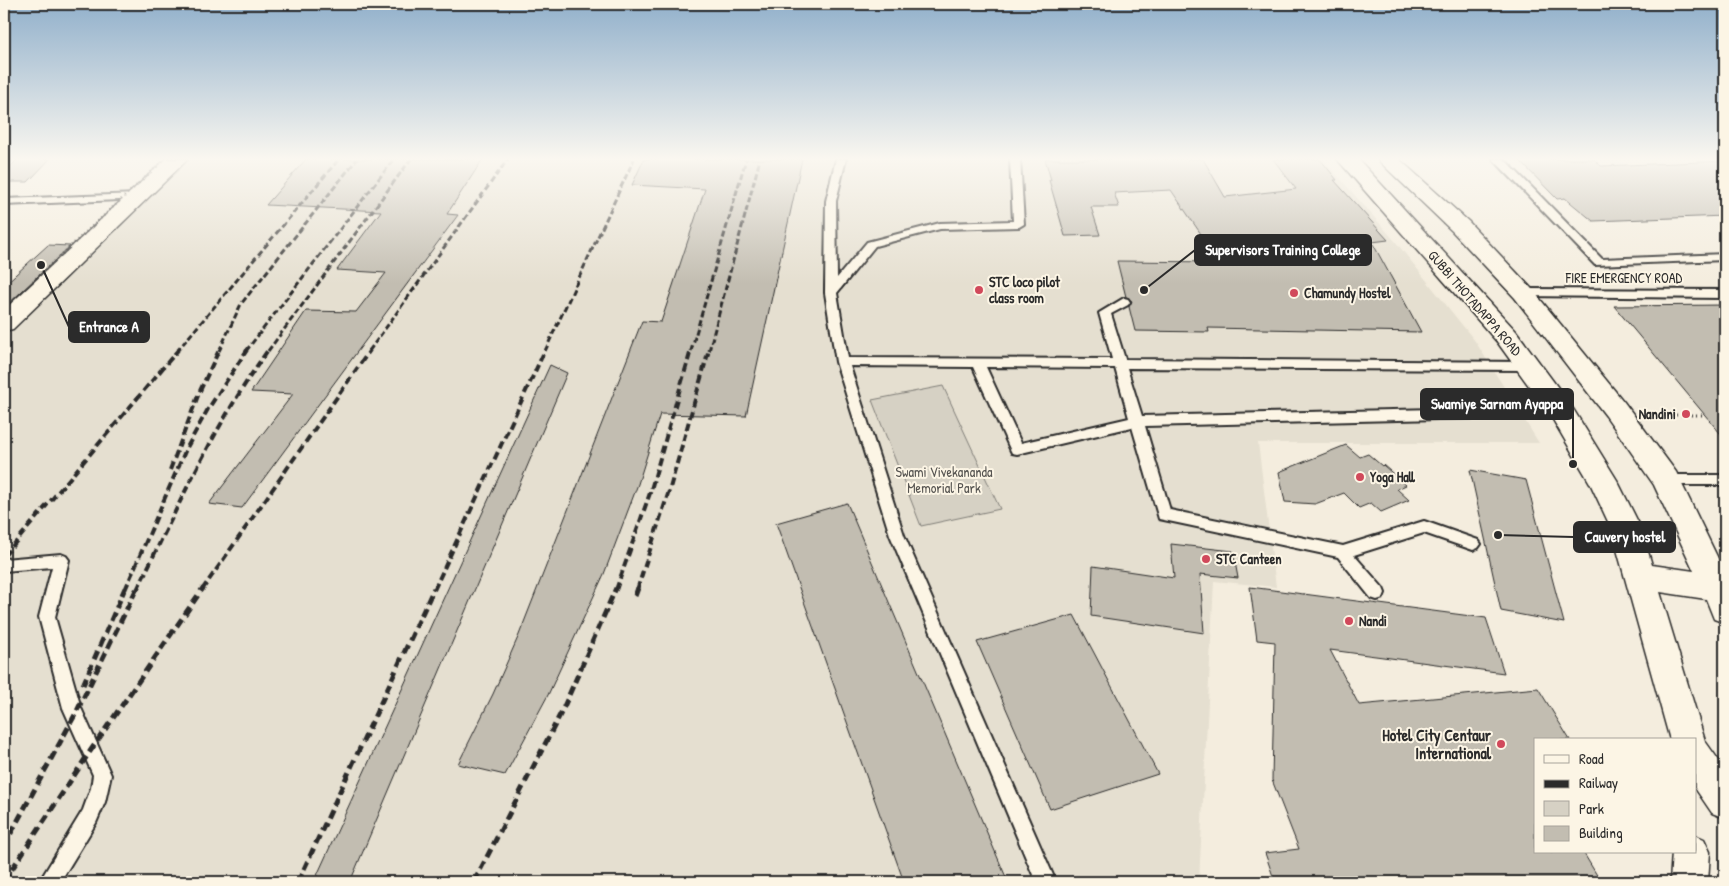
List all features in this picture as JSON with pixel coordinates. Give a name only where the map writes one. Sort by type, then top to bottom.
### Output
[{"type":"main road","points":[[4,322],[134,200]]},
{"type":"main road","name":"GUBBI THOTADAPPA ROAD","points":[[1383,200],[1507,337],[1561,411],[1603,480],[1626,528],[1687,738]]},
{"type":"main road","points":[[1432,200],[1460,226],[1523,293],[1580,363],[1666,480],[1723,597]]},
{"type":"main road","points":[[1640,576],[1723,597]]},
{"type":"main road","name":"GUBBI THOTADAPPA ROAD","points":[[1696,756],[1725,800]]},
{"type":"main road","points":[[1689,882],[1691,854]]},
{"type":"lane","points":[[4,202],[48,200]]},
{"type":"lane","points":[[831,200],[831,293],[842,362],[897,535],[1046,882]]},
{"type":"lane","points":[[831,293],[871,244],[940,226],[1019,224],[1018,200]]},
{"type":"lane","points":[[1538,200],[1599,263],[1725,257]]},
{"type":"lane","name":"FIRE EMERGENCY ROAD","points":[[1523,293],[1725,294]]},
{"type":"lane","points":[[1124,302],[1104,313],[1164,515],[1343,552],[1424,527],[1473,544]]},
{"type":"lane","points":[[842,362],[1528,366]]},
{"type":"lane","points":[[978,363],[1016,449],[1136,421],[1561,411]]},
{"type":"lane","points":[[1666,480],[1725,480]]},
{"type":"lane","points":[[1343,552],[1377,593]]},
{"type":"lane","points":[[4,565],[61,560],[47,617],[72,708],[102,775],[102,785],[90,816],[48,882]]},
{"type":"path","points":[[34,281],[121,200]]},
{"type":"path","points":[[1661,415],[1705,415]]},
{"type":"shaded area","points":[[144,200],[1359,200],[1395,241],[1475,341],[1539,443],[1258,443],[1276,587],[1214,581],[1199,882],[4,882],[4,335]]},
{"type":"green space","name":"Swami Vivekananda Memorial Park","points":[[943,386],[1000,509],[921,526],[872,400]]},
{"type":"building","points":[[270,200],[456,200],[447,214],[458,215],[242,508],[209,504],[293,394],[251,392],[306,311],[356,312],[386,273],[337,270],[381,211],[266,205]]},
{"type":"building","points":[[701,200],[793,200],[746,416],[660,414],[638,484],[604,574],[548,695],[505,775],[458,764],[493,694],[519,635],[642,321],[661,322]]},
{"type":"building","points":[[1055,200],[1117,200],[1119,207],[1091,207],[1100,235],[1065,236]]},
{"type":"building","points":[[1178,200],[1352,200],[1388,240],[1372,242],[1421,332],[1208,328],[1209,332],[1135,331],[1129,307],[1132,301],[1126,297],[1117,261],[1220,262]]},
{"type":"building","points":[[1568,200],[1725,200],[1725,216],[1593,221]]},
{"type":"building","points":[[48,245],[70,246],[4,308],[4,285]]},
{"type":"building","points":[[1725,305],[1725,439],[1614,306]]},
{"type":"building","points":[[550,365],[567,373],[350,882],[314,882]]},
{"type":"building","points":[[1346,445],[1360,457],[1368,454],[1406,485],[1397,489],[1409,500],[1381,512],[1371,503],[1359,508],[1344,493],[1315,504],[1285,502],[1279,472]]},
{"type":"building","points":[[1470,470],[1526,480],[1564,623],[1501,611]]},
{"type":"building","points":[[847,503],[1008,882],[904,882],[776,523]]},
{"type":"building","points":[[1171,544],[1233,551],[1238,578],[1200,574],[1204,633],[1091,616],[1093,566],[1174,578]]},
{"type":"building","points":[[1250,587],[1486,618],[1504,673],[1330,650],[1359,705],[1538,688],[1569,738],[1534,738],[1534,854],[1584,854],[1601,882],[1275,882],[1265,853],[1299,849],[1272,780],[1275,642],[1257,640]]},
{"type":"building","points":[[1074,615],[1158,774],[1050,809],[977,642]]},
{"type":"railway","points":[[177,351],[304,200]]},
{"type":"railway","points":[[219,351],[241,304],[324,200]]},
{"type":"railway","points":[[246,351],[362,200]]},
{"type":"railway","points":[[268,351],[380,200]]},
{"type":"railway","points":[[369,351],[478,200]]},
{"type":"railway","points":[[545,351],[615,200]]},
{"type":"railway","points":[[691,351],[734,200]]},
{"type":"railway","points":[[709,351],[749,200]]},
{"type":"railway","points":[[4,556],[178,350]]},
{"type":"railway","points":[[170,470],[199,393],[219,350]]},
{"type":"railway","points":[[125,590],[186,449],[208,409],[247,350]]},
{"type":"railway","points":[[137,590],[182,497],[214,437],[268,350]]},
{"type":"railway","points":[[202,590],[370,350]]},
{"type":"railway","points":[[434,590],[545,350]]},
{"type":"railway","points":[[616,590],[650,493],[691,350]]},
{"type":"railway","points":[[637,590],[670,488],[709,350]]},
{"type":"railway","points":[[83,685],[125,588]]},
{"type":"railway","points":[[4,846],[76,713],[137,588]]},
{"type":"railway","points":[[4,881],[91,750],[203,588]]},
{"type":"railway","points":[[298,882],[434,588]]},
{"type":"railway","points":[[474,882],[562,711],[616,588]]},
{"type":"railway","points":[[635,596],[638,588]]},
{"type":"place","name":"Entrance A","points":[[41,265]]},
{"type":"place","name":"STC loco pilot class room","points":[[979,290]]},
{"type":"place","name":"Supervisors Training College","points":[[1144,290]]},
{"type":"place","name":"Chamundy Hostel","points":[[1294,293]]},
{"type":"place","name":"Nandini","points":[[1686,414]]},
{"type":"place","name":"Swamiye Sarnam Ayappa","points":[[1573,464]]},
{"type":"place","name":"Yoga Hall","points":[[1360,477]]},
{"type":"place","name":"Cauvery hostel","points":[[1498,535]]},
{"type":"place","name":"STC Canteen","points":[[1206,559]]},
{"type":"place","name":"Nandi","points":[[1349,621]]},
{"type":"place","name":"Hotel City Centaur International","points":[[1501,744]]}]
